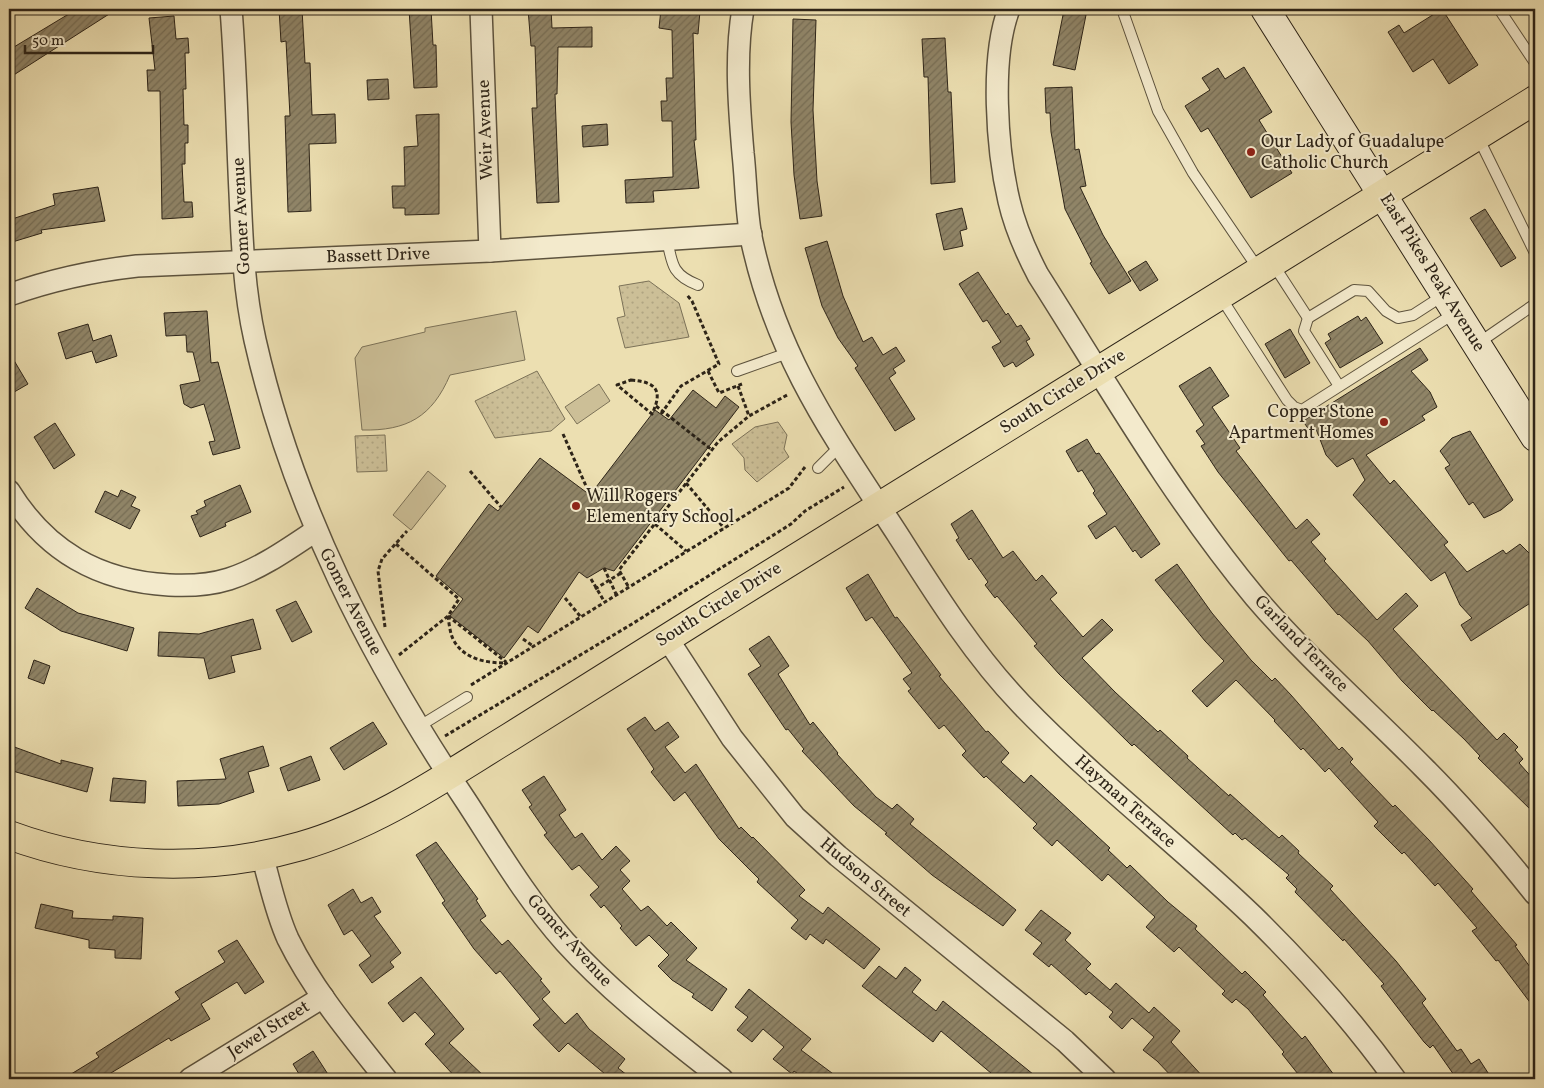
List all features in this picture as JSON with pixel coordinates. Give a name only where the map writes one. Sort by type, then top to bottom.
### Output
[{"type":"main road","name":"East Pikes Peak Avenue","points":[[1264,9],[1535,437]]},
{"type":"main road","name":"South Circle Drive","points":[[9,835],[68,853],[143,863],[221,861],[262,855],[339,833],[400,804],[1535,100]]},
{"type":"street","name":"Gomer Avenue","points":[[231,9],[242,260],[254,339],[284,448],[316,531],[353,613],[418,727],[522,889],[565,942],[614,992],[722,1079]]},
{"type":"street","name":"Weir Avenue","points":[[481,9],[490,251]]},
{"type":"street","name":"Hayman Terrace","points":[[743,9],[739,107],[751,234],[772,315],[788,353],[816,408],[878,506],[955,621],[994,674],[1019,702],[1091,773],[1251,914],[1327,994],[1395,1079]]},
{"type":"street","name":"Garland Terrace","points":[[1009,9],[1000,45],[998,74],[1000,145],[1009,201],[1025,250],[1038,275],[1196,522],[1256,598],[1459,804],[1535,894]]},
{"type":"street","name":"Bassett Drive","points":[[9,295],[67,277],[100,270],[242,260],[490,251],[751,234]]},
{"type":"street","points":[[9,491],[30,521],[52,543],[78,561],[126,580],[188,585],[228,579],[269,561],[316,531]]},
{"type":"street","name":"Hudson Street","points":[[668,638],[732,738],[795,816],[838,856],[1065,1042],[1105,1079]]},
{"type":"street","points":[[262,855],[288,938],[323,997],[386,1079]]},
{"type":"street","name":"Jewel Street","points":[[190,1079],[323,997]]},
{"type":"lane","points":[[1122,9],[1158,111],[1193,173],[1308,318]]},
{"type":"lane","points":[[1498,9],[1535,63]]},
{"type":"lane","points":[[1477,136],[1535,253]]},
{"type":"lane","points":[[667,239],[675,270],[683,279],[698,284]]},
{"type":"lane","points":[[1339,386],[1304,331],[1308,318],[1354,290],[1368,291],[1386,311],[1398,318],[1451,303]]},
{"type":"lane","points":[[1220,295],[1287,400],[1294,407],[1302,410],[1339,386],[1451,303]]},
{"type":"lane","points":[[1477,344],[1534,307]]},
{"type":"lane","points":[[737,370],[788,353]]},
{"type":"lane","points":[[818,468],[840,446]]},
{"type":"lane","points":[[418,727],[467,692]]},
{"type":"path","points":[[662,413],[681,386],[719,364],[692,301],[682,292]]},
{"type":"path","points":[[708,371],[719,393],[747,381]]},
{"type":"path","points":[[631,380],[646,381],[654,387],[658,394],[656,406],[652,414],[617,385],[631,380]]},
{"type":"path","points":[[738,386],[749,416]]},
{"type":"path","points":[[628,586],[619,570],[712,450],[749,416],[789,394]]},
{"type":"path","points":[[656,406],[662,413],[712,450]]},
{"type":"path","points":[[562,434],[590,495]]},
{"type":"path","points":[[467,692],[507,662],[789,488],[807,464]]},
{"type":"path","points":[[470,471],[501,507]]},
{"type":"path","points":[[686,483],[724,528]]},
{"type":"path","points":[[445,736],[632,624],[791,524],[805,511],[844,487]]},
{"type":"path","points":[[655,524],[686,550]]},
{"type":"path","points":[[386,637],[378,571],[382,559],[407,531]]},
{"type":"path","points":[[396,544],[459,599],[448,616],[398,656]]},
{"type":"path","points":[[604,568],[608,581],[616,594]]},
{"type":"path","points":[[595,589],[621,573]]},
{"type":"path","points":[[591,579],[595,589],[604,601]]},
{"type":"path","points":[[565,598],[580,616]]},
{"type":"path","points":[[448,616],[507,662]]},
{"type":"path","points":[[448,616],[453,639],[463,652],[489,663],[507,662]]},
{"type":"path","points":[[523,639],[533,646]]},
{"type":"shaded area","points":[[649,281],[679,303],[689,337],[625,348],[617,318],[625,316],[619,286]]},
{"type":"shaded area","points":[[516,311],[525,360],[450,375],[435,401],[416,419],[392,428],[362,430],[355,358],[362,347],[425,332],[425,328]]},
{"type":"shaded area","points":[[537,371],[565,419],[551,431],[495,438],[475,401]]},
{"type":"shaded area","points":[[599,384],[610,401],[577,424],[565,407]]},
{"type":"shaded area","points":[[778,422],[787,435],[784,449],[789,457],[757,482],[745,470],[744,458],[732,444],[755,427]]},
{"type":"shaded area","points":[[385,435],[387,471],[357,472],[355,436]]},
{"type":"shaded area","points":[[428,471],[446,486],[411,530],[393,515]]},
{"type":"building","points":[[77,9],[117,9],[9,78],[9,50]]},
{"type":"building","points":[[279,9],[302,9],[305,63],[310,63],[312,115],[335,114],[336,143],[309,144],[311,211],[288,212],[285,116],[290,116],[286,41],[281,42]]},
{"type":"building","points":[[409,9],[431,9],[433,45],[436,45],[437,87],[414,88]]},
{"type":"building","points":[[528,9],[551,9],[552,28],[592,27],[592,47],[558,47],[557,94],[555,94],[559,202],[537,203],[532,108],[537,108],[535,46],[531,46]]},
{"type":"building","points":[[661,9],[700,11],[698,34],[693,33],[696,140],[694,140],[699,188],[653,191],[654,202],[626,203],[625,180],[673,177],[672,121],[662,121],[661,101],[667,101],[666,78],[673,78],[672,30],[659,28]]},
{"type":"building","points":[[1442,9],[1478,65],[1449,84],[1433,59],[1413,72],[1388,32],[1399,25],[1404,33]]},
{"type":"building","points":[[1064,10],[1086,15],[1075,70],[1053,65]]},
{"type":"building","points":[[174,16],[176,39],[188,38],[189,53],[185,53],[186,89],[183,89],[184,125],[188,125],[188,143],[185,143],[185,164],[182,164],[184,202],[192,202],[193,217],[162,219],[160,91],[148,91],[147,70],[155,70],[149,18]]},
{"type":"building","points":[[793,19],[816,20],[813,110],[817,181],[822,216],[800,219],[794,175],[791,122]]},
{"type":"building","points":[[945,38],[948,92],[951,92],[955,182],[931,184],[928,77],[924,77],[922,39]]},
{"type":"building","name":"Our Lady of Guadalupe Catholic Church","points":[[1244,67],[1272,112],[1259,120],[1292,173],[1251,198],[1208,128],[1201,132],[1185,106],[1210,90],[1202,78],[1218,68],[1225,79]]},
{"type":"building","points":[[388,79],[389,99],[368,100],[367,80]]},
{"type":"building","points":[[1072,87],[1075,150],[1079,149],[1086,186],[1080,187],[1103,235],[1131,281],[1109,294],[1090,263],[1092,262],[1065,209],[1051,132],[1050,113],[1046,113],[1045,88]]},
{"type":"building","points":[[439,114],[439,214],[405,215],[405,208],[393,208],[392,186],[405,186],[404,147],[418,146],[416,115]]},
{"type":"building","points":[[607,124],[608,145],[583,147],[582,126]]},
{"type":"building","points":[[98,187],[105,221],[41,230],[42,233],[9,243],[9,220],[55,205],[53,194]]},
{"type":"building","points":[[962,208],[967,229],[960,231],[963,246],[944,250],[936,214]]},
{"type":"building","points":[[1485,209],[1516,258],[1501,267],[1470,218]]},
{"type":"building","points":[[827,241],[843,296],[863,342],[872,337],[883,355],[896,347],[905,361],[893,369],[896,373],[889,378],[915,419],[895,431],[855,368],[858,366],[838,338],[822,306],[805,248]]},
{"type":"building","points":[[1146,261],[1158,280],[1140,291],[1128,272]]},
{"type":"building","points":[[978,272],[1006,315],[1008,313],[1017,327],[1021,325],[1030,339],[1026,341],[1034,355],[1016,367],[1013,362],[1004,367],[992,347],[1001,342],[987,320],[983,322],[959,284]]},
{"type":"building","points":[[207,311],[211,363],[218,362],[240,448],[213,455],[209,442],[215,441],[204,404],[191,408],[184,404],[180,385],[200,381],[193,352],[187,352],[186,335],[166,336],[164,313]]},
{"type":"building","points":[[1358,316],[1361,321],[1366,317],[1383,343],[1340,368],[1325,343],[1331,339],[1328,334]]},
{"type":"building","points":[[88,324],[93,341],[111,335],[117,356],[96,363],[92,351],[66,359],[58,333]]},
{"type":"building","points":[[1290,329],[1310,363],[1285,378],[1265,344]]},
{"type":"building","points":[[1420,348],[1428,360],[1411,371],[1430,392],[1437,407],[1422,416],[1425,420],[1366,455],[1390,484],[1394,480],[1448,542],[1444,545],[1467,572],[1503,550],[1506,554],[1520,544],[1532,556],[1535,564],[1535,600],[1471,641],[1461,625],[1472,618],[1460,605],[1445,572],[1431,581],[1353,495],[1365,480],[1353,458],[1337,467],[1326,455],[1316,429],[1311,433],[1303,421]]},
{"type":"building","points":[[9,352],[28,384],[9,395]]},
{"type":"building","points":[[1210,367],[1229,396],[1212,407],[1240,448],[1236,451],[1296,529],[1307,519],[1320,534],[1311,542],[1326,559],[1324,561],[1377,620],[1406,593],[1418,606],[1393,629],[1497,740],[1504,733],[1518,747],[1515,750],[1523,759],[1519,763],[1535,781],[1535,814],[1478,758],[1480,756],[1464,739],[1402,681],[1368,641],[1338,615],[1291,560],[1289,561],[1218,472],[1201,446],[1205,444],[1196,431],[1204,425],[1179,386]]},
{"type":"building","points":[[693,390],[716,408],[725,396],[739,407],[614,571],[604,568],[587,578],[579,572],[538,633],[528,626],[504,658],[450,616],[463,599],[436,576],[489,504],[498,511],[540,458],[590,495],[655,410],[669,420]]},
{"type":"building","points":[[55,423],[75,455],[54,469],[34,437]]},
{"type":"building","points":[[1470,431],[1513,500],[1501,510],[1484,518],[1473,502],[1469,505],[1445,468],[1450,465],[1440,451],[1452,438]]},
{"type":"building","points":[[1087,439],[1096,454],[1099,453],[1160,544],[1141,558],[1135,550],[1133,552],[1115,526],[1096,539],[1088,526],[1107,514],[1093,493],[1095,491],[1082,470],[1078,472],[1066,451]]},
{"type":"building","points":[[240,485],[251,512],[225,523],[226,526],[200,537],[191,516],[198,514],[196,511],[206,506],[204,501]]},
{"type":"building","points":[[121,490],[136,497],[131,506],[140,510],[130,529],[95,512],[105,491],[118,497]]},
{"type":"building","points":[[972,510],[1003,558],[1013,551],[1036,581],[1042,575],[1057,593],[1050,599],[1083,637],[1102,619],[1113,630],[1082,658],[1115,692],[1158,732],[1160,730],[1188,756],[1187,758],[1229,796],[1230,794],[1279,838],[1282,835],[1299,851],[1298,853],[1333,886],[1330,889],[1396,961],[1426,999],[1422,1003],[1457,1051],[1461,1049],[1471,1064],[1479,1059],[1492,1079],[1448,1079],[1454,1075],[1433,1045],[1430,1048],[1424,1042],[1381,986],[1384,984],[1344,939],[1343,941],[1295,892],[1297,889],[1286,878],[1289,875],[1245,838],[1242,840],[1235,833],[1233,835],[1134,744],[1132,746],[1059,674],[1034,646],[1037,644],[997,596],[995,598],[985,585],[988,582],[971,558],[969,560],[956,540],[959,538],[951,524]]},
{"type":"building","points":[[1177,564],[1212,613],[1251,660],[1272,681],[1275,678],[1339,750],[1342,747],[1353,759],[1350,762],[1393,807],[1395,805],[1429,840],[1473,889],[1471,891],[1517,945],[1515,946],[1535,974],[1535,1009],[1498,960],[1496,961],[1472,931],[1477,928],[1438,883],[1435,886],[1404,852],[1402,854],[1374,826],[1378,822],[1329,768],[1325,772],[1303,748],[1301,750],[1236,680],[1207,707],[1192,691],[1224,661],[1155,580]]},
{"type":"building","points":[[868,574],[895,618],[897,617],[908,631],[941,675],[939,676],[986,732],[988,731],[1009,753],[1001,762],[1024,783],[1031,775],[1110,848],[1108,850],[1127,868],[1130,865],[1168,902],[1197,926],[1195,929],[1242,974],[1245,971],[1266,992],[1263,995],[1302,1039],[1305,1036],[1337,1079],[1302,1079],[1282,1054],[1284,1052],[1248,1009],[1236,999],[1232,1003],[1222,994],[1225,991],[1179,947],[1174,952],[1146,927],[1155,917],[1108,874],[1102,881],[1057,840],[1052,846],[1033,828],[1037,824],[986,776],[984,778],[962,755],[966,751],[944,725],[939,729],[908,691],[911,689],[903,679],[912,673],[872,617],[866,621],[846,588]]},
{"type":"building","points":[[37,588],[78,613],[134,628],[127,651],[61,631],[25,608]]},
{"type":"building","points":[[296,601],[312,632],[292,642],[276,610]]},
{"type":"building","points":[[253,619],[261,649],[231,656],[235,672],[209,679],[204,658],[158,656],[159,632],[199,634]]},
{"type":"building","points":[[769,636],[789,666],[778,674],[810,725],[813,722],[837,754],[876,797],[892,809],[897,804],[914,819],[910,824],[1016,910],[1003,926],[932,875],[885,834],[887,833],[854,806],[802,751],[804,749],[788,729],[786,730],[748,674],[761,666],[749,649]]},
{"type":"building","points":[[34,660],[50,666],[44,684],[28,678]]},
{"type":"building","points":[[645,717],[655,731],[668,722],[679,737],[665,747],[685,773],[696,764],[739,829],[741,827],[753,837],[805,890],[799,896],[823,914],[828,907],[880,949],[864,969],[826,939],[823,944],[810,934],[806,940],[791,928],[798,920],[757,882],[759,879],[719,839],[685,792],[674,801],[651,772],[654,769],[627,729]]},
{"type":"building","points":[[373,722],[387,744],[344,770],[330,748]]},
{"type":"building","points":[[9,745],[61,764],[61,760],[93,768],[87,792],[9,770]]},
{"type":"building","points":[[263,746],[269,766],[248,772],[254,792],[219,804],[178,806],[177,781],[226,779],[220,759]]},
{"type":"building","points":[[311,756],[320,780],[288,791],[280,768]]},
{"type":"building","points":[[544,776],[566,810],[559,815],[575,838],[582,833],[602,860],[616,846],[630,861],[620,870],[630,881],[622,889],[641,911],[648,906],[667,926],[671,922],[697,948],[686,960],[727,989],[712,1011],[692,997],[694,994],[672,980],[658,966],[669,955],[649,935],[636,946],[620,928],[622,926],[604,905],[601,908],[590,895],[599,887],[579,865],[572,870],[544,835],[547,833],[529,807],[532,805],[522,790]]},
{"type":"building","points":[[113,778],[146,781],[145,803],[110,801]]},
{"type":"building","points":[[436,842],[478,899],[476,900],[486,916],[480,920],[502,945],[508,940],[542,979],[540,980],[550,992],[542,999],[565,1024],[577,1013],[589,1029],[625,1059],[618,1068],[632,1079],[611,1079],[568,1043],[559,1052],[533,1025],[540,1019],[500,971],[496,974],[474,949],[442,903],[445,901],[416,855]]},
{"type":"building","points":[[353,889],[361,903],[372,897],[381,912],[374,916],[401,953],[390,962],[394,967],[372,983],[359,965],[371,956],[352,930],[344,935],[328,905]]},
{"type":"building","points":[[41,904],[73,911],[72,918],[113,920],[113,916],[143,918],[141,959],[115,958],[115,950],[89,948],[89,940],[35,928]]},
{"type":"building","points":[[1041,910],[1071,933],[1065,940],[1091,964],[1086,969],[1110,990],[1116,983],[1149,1013],[1154,1007],[1180,1031],[1171,1042],[1205,1079],[1174,1079],[1157,1061],[1143,1050],[1154,1037],[1132,1018],[1122,1029],[1109,1017],[1113,1012],[1089,992],[1086,995],[1051,964],[1049,967],[1033,954],[1042,943],[1025,930]]},
{"type":"building","points":[[237,940],[264,982],[245,994],[237,982],[201,1004],[210,1019],[171,1041],[169,1038],[101,1079],[63,1079],[99,1057],[96,1053],[180,999],[175,992],[225,962],[218,951]]},
{"type":"building","points":[[879,966],[896,979],[905,967],[921,980],[912,992],[936,1011],[943,1001],[1039,1079],[998,1079],[941,1031],[933,1042],[862,986]]},
{"type":"building","points":[[421,977],[464,1029],[449,1043],[487,1079],[457,1079],[425,1044],[435,1034],[415,1012],[403,1022],[388,1003]]},
{"type":"building","points":[[749,989],[811,1039],[801,1050],[840,1079],[805,1079],[794,1071],[792,1074],[773,1059],[784,1047],[763,1029],[752,1042],[737,1030],[748,1017],[735,1007]]},
{"type":"building","points":[[313,1051],[331,1079],[302,1079],[293,1064]]},
{"type":"place","name":"Our Lady of Guadalupe Catholic Church","points":[[1251,152]]},
{"type":"place","name":"Copper Stone Apartment Homes","points":[[1384,422]]},
{"type":"place","name":"Will Rogers Elementary School","points":[[576,506]]}]
